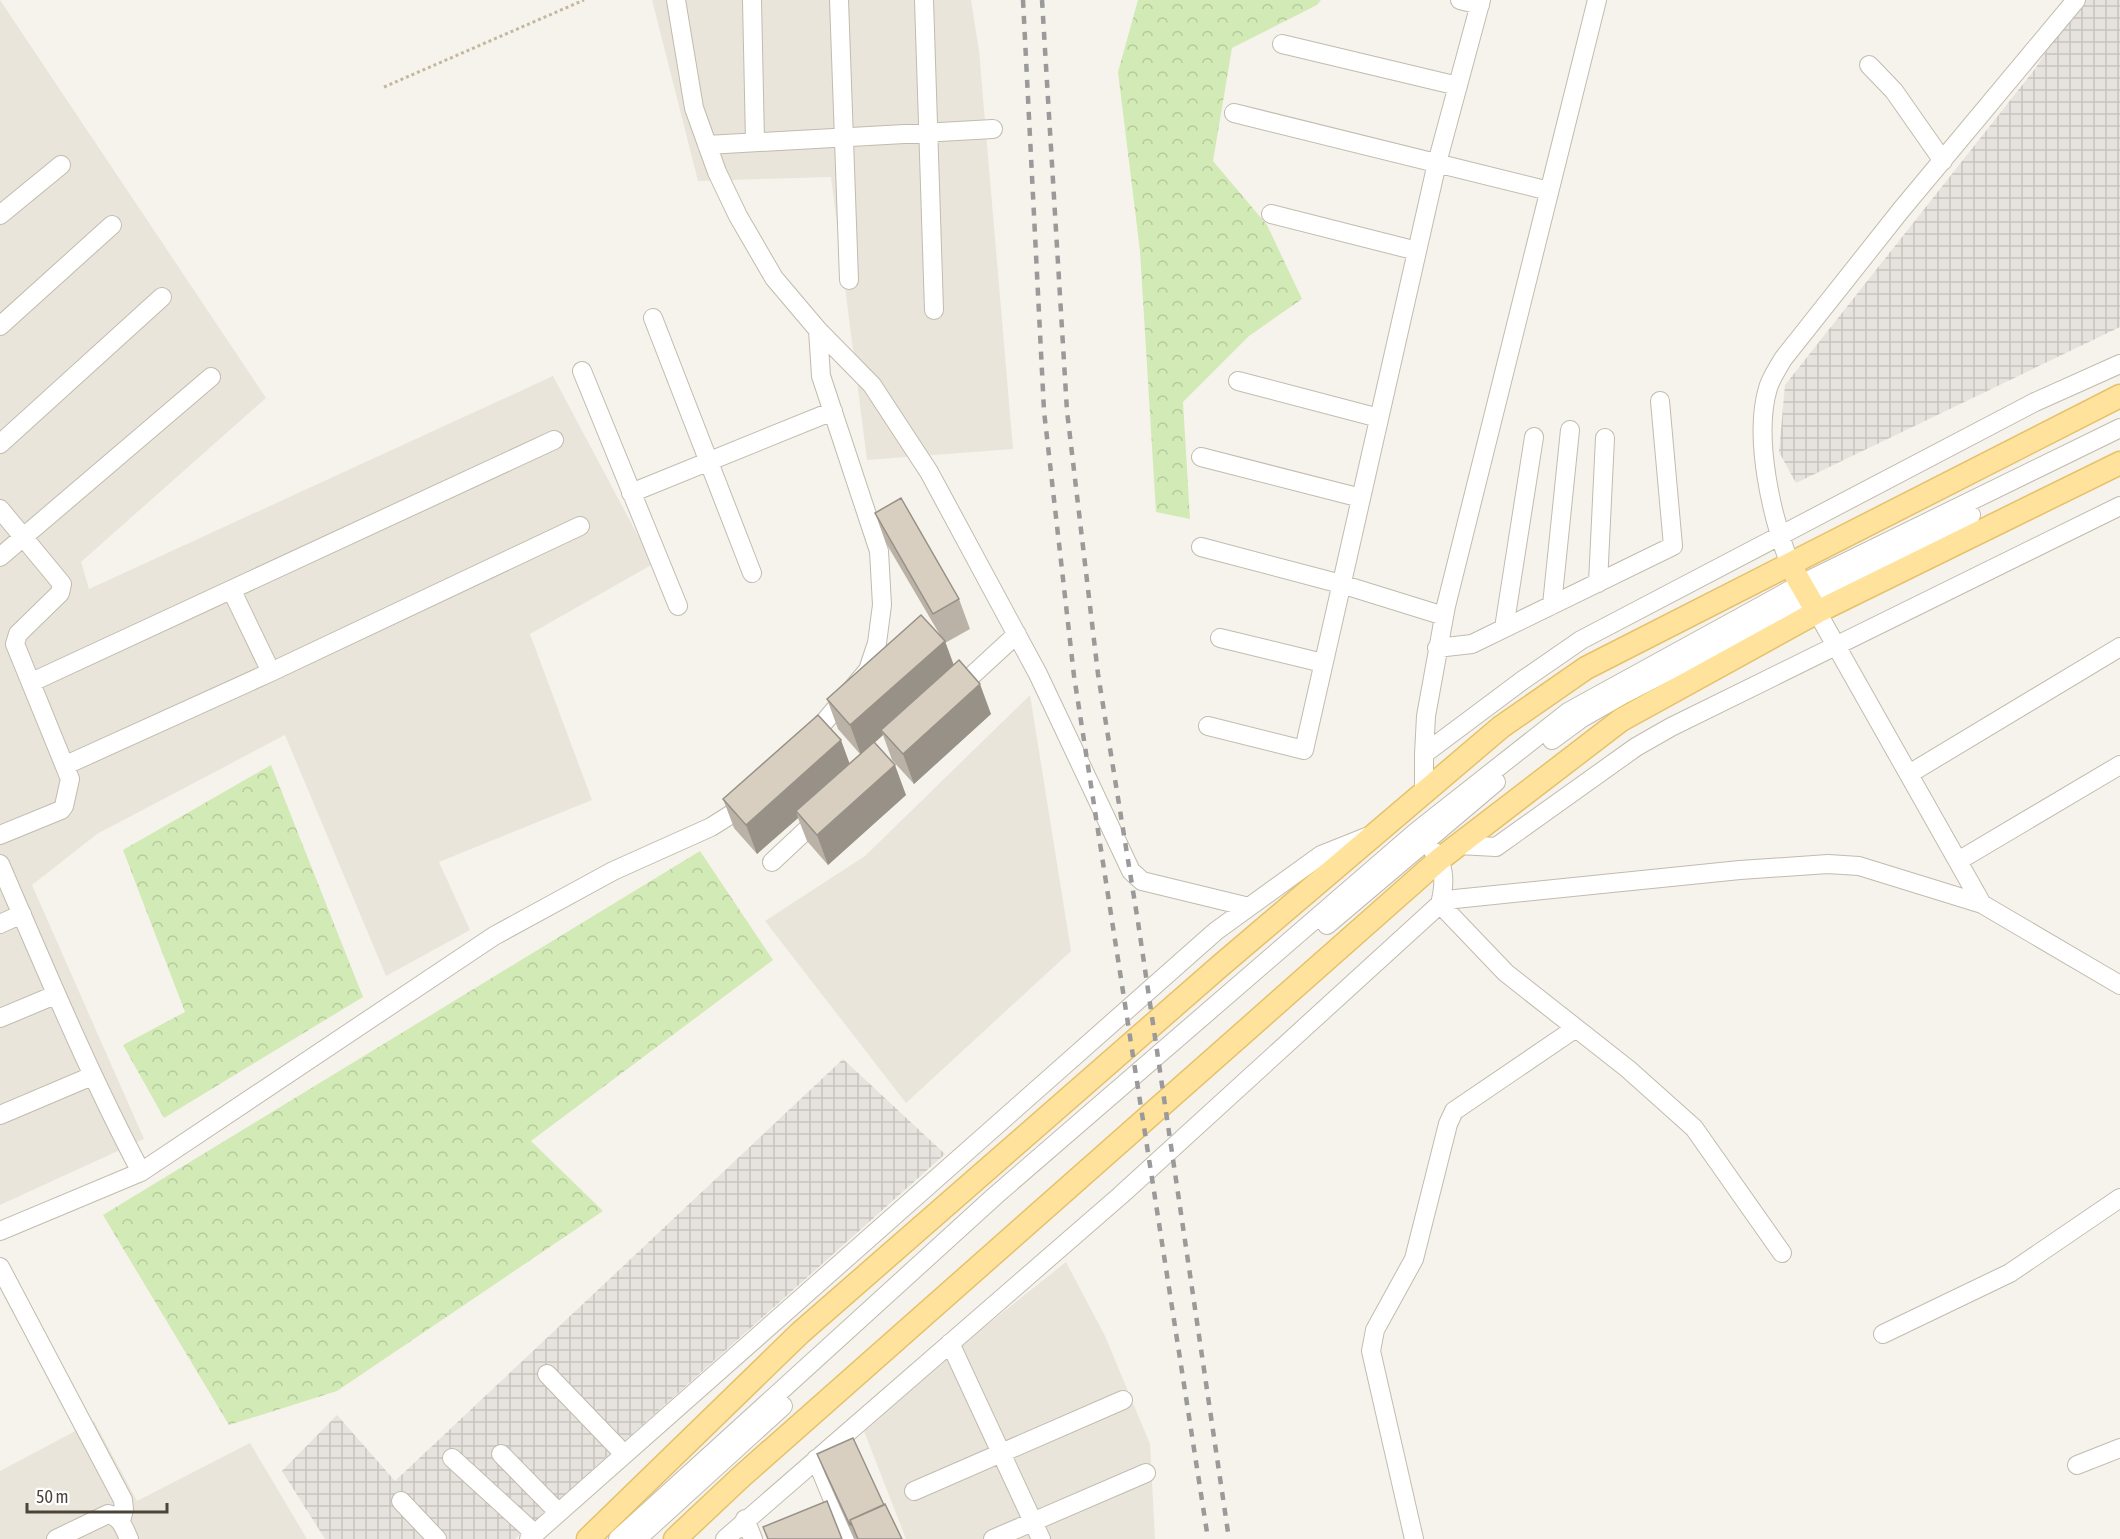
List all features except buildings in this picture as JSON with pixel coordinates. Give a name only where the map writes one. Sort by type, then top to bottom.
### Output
[{"type":"main road","points":[[675,1539],[1428,844],[1458,845],[1621,720],[1804,589],[2120,396]]},
{"type":"main road","points":[[588,1539],[800,1333],[1211,974],[1501,728],[1586,668],[1804,589],[2120,463]]},
{"type":"street","points":[[676,0],[694,108],[717,172],[774,278],[818,330],[872,385],[905,433],[945,499],[1061,721],[1131,871],[1142,881],[1250,907]]},
{"type":"street","points":[[752,0],[755,142]]},
{"type":"street","points":[[839,0],[842,137],[849,280]]},
{"type":"street","points":[[924,0],[934,309]]},
{"type":"street","points":[[1208,726],[1304,750],[1437,163],[1481,3],[1460,0]]},
{"type":"street","points":[[1424,791],[1426,716],[1437,648],[1597,0]]},
{"type":"street","points":[[1982,904],[1804,589],[1779,537],[1771,498],[1763,429],[1768,387],[1783,359],[2076,0]]},
{"type":"street","points":[[1282,44],[1458,86]]},
{"type":"street","points":[[1869,65],[1901,100],[1943,161]]},
{"type":"street","points":[[1233,113],[1549,191]]},
{"type":"street","points":[[707,145],[993,129]]},
{"type":"street","points":[[0,215],[61,165]]},
{"type":"street","points":[[1271,214],[1417,251]]},
{"type":"street","points":[[0,326],[112,225]]},
{"type":"street","points":[[0,444],[162,297]]},
{"type":"street","points":[[653,318],[753,573]]},
{"type":"street","points":[[801,749],[868,670],[880,625],[882,585],[879,551],[819,369],[818,330]]},
{"type":"street","points":[[1424,754],[1581,640],[2036,402],[2120,364]]},
{"type":"street","points":[[582,371],[678,606]]},
{"type":"street","points":[[0,557],[211,377]]},
{"type":"street","points":[[1238,381],[1379,418]]},
{"type":"street","points":[[1437,648],[1472,644],[1673,546],[1660,401]]},
{"type":"street","points":[[631,493],[833,411]]},
{"type":"street","points":[[618,1539],[996,1196],[1428,844],[1588,699],[2120,428]]},
{"type":"street","points":[[1552,604],[1570,430]]},
{"type":"street","points":[[1504,628],[1534,437]]},
{"type":"street","points":[[1598,583],[1605,438]]},
{"type":"street","points":[[1804,589],[2120,440]]},
{"type":"street","points":[[32,682],[554,441]]},
{"type":"street","points":[[1201,457],[1361,498]]},
{"type":"street","points":[[1458,845],[1496,847],[1636,747],[1836,645],[2120,506]]},
{"type":"street","points":[[0,509],[62,584],[60,593],[16,639],[70,779],[66,800],[61,810],[0,835]]},
{"type":"street","points":[[66,765],[271,672],[580,526]]},
{"type":"street","points":[[1201,547],[1341,584],[1444,616]]},
{"type":"street","points":[[232,591],[271,672]]},
{"type":"street","points":[[938,707],[1017,634]]},
{"type":"street","points":[[1220,638],[1323,663]]},
{"type":"street","points":[[1909,774],[2120,647]]},
{"type":"street","points":[[1958,861],[2120,765]]},
{"type":"street","points":[[0,1231],[141,1172],[494,936],[613,870],[711,827],[735,814],[763,791]]},
{"type":"street","points":[[772,862],[834,805]]},
{"type":"street","points":[[1402,811],[1428,844],[1444,876],[1440,904]]},
{"type":"street","points":[[452,1458],[532,1536],[1216,931],[1321,855],[1376,834]]},
{"type":"street","points":[[637,1539],[1004,1203],[1313,937],[1428,844]]},
{"type":"street","points":[[0,864],[92,1076],[141,1172]]},
{"type":"street","points":[[725,1539],[745,1519],[1121,1195],[1440,904],[1473,897],[1740,870],[1828,864],[1859,866],[1982,904],[2120,985]]},
{"type":"street","points":[[1440,904],[1506,973],[1628,1069],[1694,1128],[1782,1253]]},
{"type":"street","points":[[0,924],[22,914]]},
{"type":"street","points":[[0,1018],[55,995]]},
{"type":"street","points":[[1414,1539],[1371,1352],[1376,1330],[1414,1259],[1448,1124],[1455,1111],[1576,1028]]},
{"type":"street","points":[[0,1115],[92,1076]]},
{"type":"street","points":[[1883,1334],[2010,1273],[2120,1198]]},
{"type":"street","points":[[0,1267],[123,1500],[124,1509],[121,1521]]},
{"type":"street","points":[[950,1342],[1041,1539]]},
{"type":"street","points":[[547,1374],[624,1454]]},
{"type":"street","points":[[914,1491],[1123,1400]]},
{"type":"street","points":[[2077,1465],[2120,1448]]},
{"type":"street","points":[[501,1454],[558,1512]]},
{"type":"street","points":[[816,1459],[849,1539]]},
{"type":"street","points":[[993,1539],[1146,1473]]},
{"type":"street","points":[[401,1501],[437,1539]]},
{"type":"street","points":[[56,1539],[100,1515],[115,1515],[121,1521],[129,1539]]},
{"type":"street","points":[[745,1519],[753,1539]]},
{"type":"path","points":[[384,87],[584,0]]},
{"type":"shaded area","points":[[0,0],[266,398],[81,562],[89,589],[553,376],[653,564],[530,634],[592,800],[439,862],[470,930],[386,976],[285,735],[97,834],[32,885],[144,1139],[0,1205]]},
{"type":"shaded area","points":[[652,0],[971,0],[979,51],[1013,449],[867,460],[831,177],[698,181]]},
{"type":"shaded area","points":[[2079,0],[2120,0],[2120,327],[1796,483],[1779,452],[1785,385],[2035,69]]},
{"type":"shaded area","points":[[1030,695],[1071,951],[906,1103],[765,921],[865,856]]},
{"type":"shaded area","points":[[843,1059],[945,1154],[515,1539],[325,1539],[282,1471],[337,1415],[395,1481]]},
{"type":"shaded area","points":[[1066,1262],[1105,1336],[1150,1444],[1155,1539],[906,1539],[864,1431],[949,1355]]},
{"type":"shaded area","points":[[94,1421],[137,1501],[250,1443],[307,1539],[0,1539],[0,1471]]},
{"type":"green space","points":[[1138,0],[1321,0],[1317,5],[1232,48],[1213,161],[1267,225],[1302,299],[1249,336],[1183,402],[1190,519],[1156,512],[1140,251],[1118,72]]},
{"type":"green space","points":[[271,765],[363,997],[164,1118],[123,1045],[185,1012],[123,850]]},
{"type":"green space","points":[[700,851],[773,960],[531,1141],[603,1211],[337,1391],[229,1425],[103,1215]]},
{"type":"railway","points":[[1023,0],[1044,411],[1074,676],[1208,1539]]},
{"type":"railway","points":[[1042,0],[1067,411],[1098,674],[1138,922],[1229,1539]]}]
